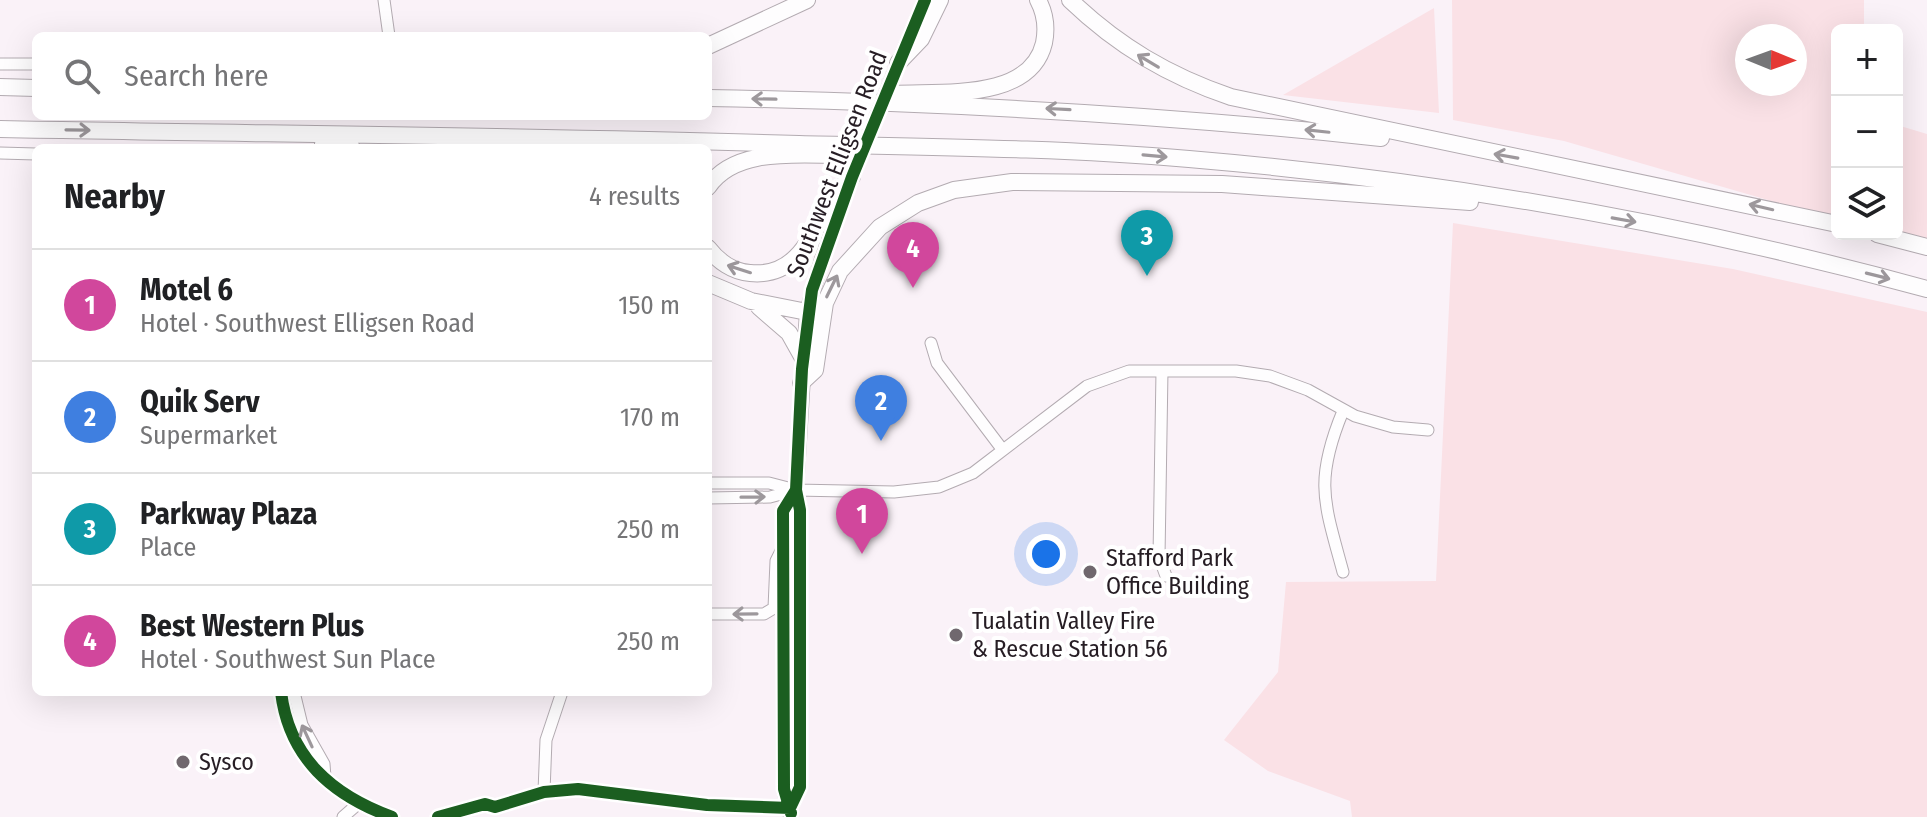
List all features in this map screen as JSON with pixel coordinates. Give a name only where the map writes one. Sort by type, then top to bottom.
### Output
[{"type":"highway","points":[[712,44],[807,0]]},
{"type":"highway","points":[[897,67],[921,39],[940,0]]},
{"type":"highway","points":[[820,100],[984,89],[1017,77],[1032,65],[1042,48],[1045,28],[1038,0]]},
{"type":"highway","points":[[1070,0],[1117,40],[1190,83],[1231,97],[1450,146],[1689,191],[1831,223]]},
{"type":"highway","points":[[0,87],[32,88]]},
{"type":"highway","points":[[712,98],[820,100],[1195,118],[1450,146]]},
{"type":"highway","points":[[0,129],[1078,151],[1282,168],[1457,190],[1716,238],[1927,289]]},
{"type":"highway","points":[[259,134],[325,144]]},
{"type":"highway","points":[[712,183],[734,164],[758,158],[965,148]]},
{"type":"highway","points":[[712,251],[738,271],[759,274],[778,269],[805,249],[831,200],[852,177]]},
{"type":"highway","points":[[801,383],[815,370],[821,318],[832,286],[863,243],[902,211],[968,186],[1063,181],[1222,184],[1547,207]]},
{"type":"highway","points":[[1900,240],[1927,247]]},
{"type":"highway","points":[[712,285],[751,301],[807,312]]},
{"type":"highway","points":[[751,301],[789,333],[803,358]]},
{"type":"main road","name":"Southwest Elligsen Road","points":[[790,813],[800,787],[800,510],[796,490],[807,312],[822,259],[852,177],[925,0]]},
{"type":"main road","name":"Southwest Elligsen Road","points":[[790,813],[784,789],[783,511],[796,490]]},
{"type":"street","points":[[384,0],[388,32]]},
{"type":"street","points":[[0,64],[32,64]]},
{"type":"street","points":[[0,153],[32,154]]},
{"type":"street","points":[[931,343],[937,363],[1002,449]]},
{"type":"street","points":[[712,483],[769,483],[796,490],[904,492],[939,487],[973,473],[1087,386],[1107,376],[1129,371],[1236,371],[1270,376],[1308,390],[1343,411],[1393,427],[1428,430]]},
{"type":"street","points":[[1162,371],[1159,557],[1166,576]]},
{"type":"street","points":[[1343,411],[1328,448],[1323,475],[1324,503],[1343,572]]},
{"type":"street","points":[[712,498],[770,497],[796,490]]},
{"type":"street","points":[[712,614],[764,614],[774,608],[776,561],[783,547]]},
{"type":"street","points":[[282,696],[296,743],[315,773],[359,803],[392,817]]},
{"type":"street","points":[[295,696],[302,725],[324,764],[325,777]]},
{"type":"street","points":[[544,792],[546,740],[561,696]]},
{"type":"street","points":[[438,817],[485,804],[492,812],[544,792],[601,790],[790,813]]},
{"type":"street","points":[[343,817],[359,803]]},
{"type":"street","points":[[355,817],[359,803]]},
{"type":"shaded area","points":[[1452,0],[1864,0],[1864,24],[1831,24],[1831,218],[1564,141],[1453,120]]},
{"type":"shaded area","points":[[1434,8],[1439,113],[1283,95]]},
{"type":"shaded area","points":[[1903,127],[1927,134],[1927,245],[1903,236]]},
{"type":"shaded area","points":[[1453,223],[1733,269],[1927,312],[1927,817],[1352,817],[1350,801],[1268,771],[1224,740],[1278,672],[1286,582],[1436,581]]},
{"type":"cycle path","points":[[790,808],[800,787],[800,510],[796,490],[802,369],[812,290],[852,177],[925,0]]},
{"type":"cycle path","points":[[791,813],[784,789],[783,511],[796,490]]},
{"type":"cycle path","points":[[282,696],[293,736],[317,771],[350,797],[392,817]]},
{"type":"cycle path","points":[[438,817],[485,804],[495,807],[544,792],[578,789],[707,805],[790,808]]},
{"type":"place","name":"Parkway Plaza","points":[[1147,276]]},
{"type":"place","name":"Best Western Plus","points":[[913,288]]},
{"type":"place","name":"Quik Serv","points":[[881,441]]},
{"type":"place","name":"Motel 6","points":[[862,554]]},
{"type":"place","name":"Stafford Park Office Building","points":[[1090,572]]},
{"type":"place","name":"Tualatin Valley Fire & Rescue Station 56","points":[[956,635]]},
{"type":"place","name":"Sysco","points":[[183,762]]}]
